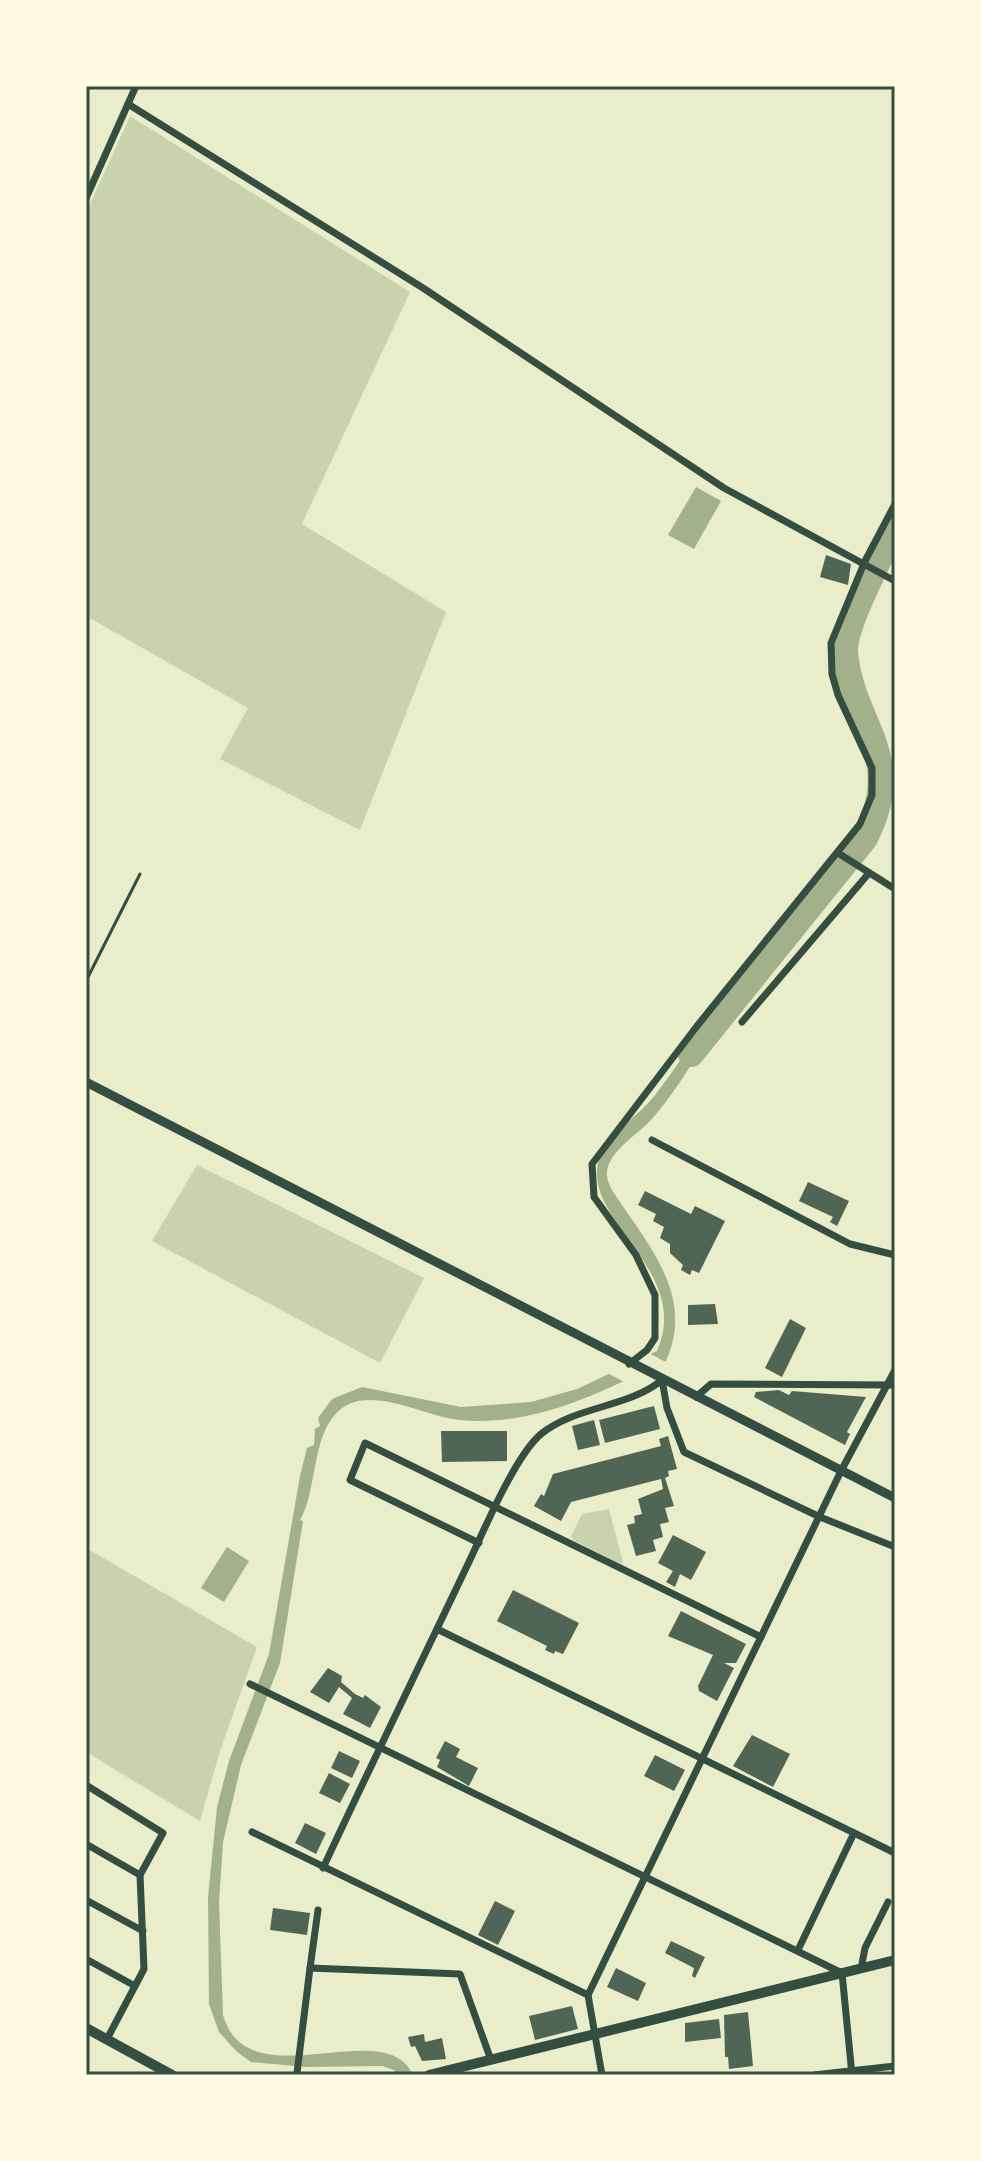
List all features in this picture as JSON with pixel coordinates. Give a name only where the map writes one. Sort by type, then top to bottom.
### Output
[{"type":"main road","points":[[430,2075],[895,1960]]},
{"type":"main road","points":[[86,2028],[172,2075]]},
{"type":"street","points":[[86,198],[136,86]]},
{"type":"street","points":[[128,104],[423,288],[724,488],[894,578]]},
{"type":"street","points":[[627,1363],[647,1350],[655,1338],[655,1295],[636,1255],[594,1197],[592,1164],[697,1026],[860,824],[872,795],[872,768],[835,684],[831,643],[865,561],[895,504]]},
{"type":"street","points":[[838,853],[895,889]]},
{"type":"street","points":[[742,1022],[868,872]]},
{"type":"street","points":[[86,1082],[627,1363],[895,1498]]},
{"type":"street","points":[[652,1140],[850,1244],[895,1255]]},
{"type":"street","points":[[602,2075],[588,1995],[841,1471],[895,1370]]},
{"type":"street","points":[[323,1868],[495,1509],[529,1449],[542,1434],[598,1408],[647,1393],[659,1379]]},
{"type":"street","points":[[659,1379],[684,1452],[820,1517],[895,1547]]},
{"type":"street","points":[[696,1397],[711,1384],[890,1384]]},
{"type":"street","points":[[479,1543],[350,1480],[365,1443],[761,1637]]},
{"type":"street","points":[[437,1629],[895,1853]]},
{"type":"street","points":[[250,1684],[842,1973],[852,2073]]},
{"type":"street","points":[[86,1785],[163,1833],[140,1875],[144,1969],[107,2039]]},
{"type":"street","points":[[252,1832],[588,1995]]},
{"type":"street","points":[[798,1950],[854,1833]]},
{"type":"street","points":[[86,1844],[140,1875]]},
{"type":"street","points":[[86,1900],[143,1931]]},
{"type":"street","points":[[861,1969],[865,1948],[888,1902]]},
{"type":"street","points":[[297,2070],[318,1910]]},
{"type":"street","points":[[86,1959],[135,1986]]},
{"type":"street","points":[[310,1968],[460,1974],[491,2060]]},
{"type":"street","points":[[814,2075],[895,2066]]},
{"type":"lane","points":[[86,981],[140,874]]},
{"type":"shaded area","points":[[130,116],[410,292],[302,524],[446,612],[360,830],[220,759],[248,708],[86,616],[86,213]]},
{"type":"shaded area","points":[[696,487],[721,501],[694,549],[668,535]]},
{"type":"shaded area","points":[[705,1023],[714,1030],[684,1077],[650,1121],[618,1150],[607,1172],[612,1189],[658,1260],[673,1298],[673,1339],[666,1361],[591,1396],[540,1413],[487,1421],[459,1420],[393,1403],[360,1401],[345,1406],[326,1428],[309,1497],[300,1520],[303,1521],[280,1663],[241,1765],[223,1842],[219,1902],[223,2015],[237,2040],[259,2052],[287,2056],[375,2051],[398,2058],[413,2075],[397,2075],[394,2070],[382,2066],[305,2067],[251,2062],[219,2032],[209,2004],[208,1897],[217,1807],[229,1761],[269,1654],[300,1476],[307,1448],[314,1445],[315,1429],[320,1426],[318,1418],[332,1399],[362,1387],[461,1407],[531,1402],[577,1389],[657,1351],[664,1322],[660,1295],[649,1271],[605,1203],[598,1182],[599,1160],[609,1142],[656,1094]]},
{"type":"shaded area","points":[[197,1165],[424,1278],[380,1363],[152,1241]]},
{"type":"shaded area","points":[[609,1509],[622,1565],[573,1540],[571,1536],[582,1514]]},
{"type":"shaded area","points":[[227,1547],[249,1561],[224,1602],[201,1588]]},
{"type":"shaded area","points":[[86,1548],[257,1647],[220,1751],[200,1821],[86,1752]]},
{"type":"pier","points":[[647,1352],[669,1364],[628,1384],[609,1374],[622,1363]]},
{"type":"building","points":[[826,555],[851,564],[848,585],[820,577]]},
{"type":"building","points":[[808,1182],[849,1201],[837,1226],[830,1222],[833,1217],[799,1201]]},
{"type":"building","points":[[645,1191],[691,1214],[695,1206],[725,1221],[699,1273],[692,1270],[690,1275],[681,1270],[683,1265],[670,1253],[670,1244],[660,1238],[664,1227],[653,1221],[656,1214],[638,1205]]},
{"type":"building","points":[[715,1304],[718,1324],[688,1325],[688,1305]]},
{"type":"building","points":[[790,1319],[806,1328],[782,1377],[765,1368]]},
{"type":"building","points":[[779,1390],[789,1395],[792,1391],[866,1397],[847,1432],[850,1434],[845,1445],[754,1397],[756,1392]]},
{"type":"building","points":[[654,1406],[660,1429],[605,1443],[599,1420]]},
{"type":"building","points":[[594,1420],[600,1445],[578,1450],[572,1426]]},
{"type":"building","points":[[441,1431],[507,1431],[507,1461],[442,1462]]},
{"type":"building","points":[[668,1436],[677,1469],[668,1471],[669,1476],[665,1478],[674,1506],[665,1508],[669,1522],[660,1524],[663,1537],[653,1540],[656,1551],[636,1556],[627,1525],[635,1523],[634,1516],[642,1514],[638,1499],[663,1489],[661,1479],[571,1502],[561,1521],[534,1506],[541,1494],[544,1496],[553,1474],[661,1446],[659,1439]]},
{"type":"building","points":[[673,1535],[706,1552],[691,1580],[680,1574],[675,1587],[666,1582],[673,1571],[658,1563]]},
{"type":"building","points":[[513,1590],[579,1623],[563,1654],[545,1650],[547,1646],[497,1621]]},
{"type":"building","points":[[681,1611],[746,1644],[736,1663],[724,1663],[734,1668],[717,1701],[699,1691],[698,1686],[713,1655],[668,1636]]},
{"type":"building","points":[[328,1668],[342,1676],[341,1682],[355,1694],[363,1698],[365,1695],[381,1707],[370,1728],[343,1714],[352,1698],[339,1687],[329,1703],[310,1692]]},
{"type":"building","points":[[752,1735],[790,1754],[773,1787],[733,1766]]},
{"type":"building","points":[[445,1741],[460,1749],[456,1757],[478,1768],[469,1786],[437,1767],[440,1760],[436,1758]]},
{"type":"building","points":[[339,1751],[360,1761],[352,1778],[331,1768]]},
{"type":"building","points":[[655,1755],[685,1770],[674,1791],[644,1776]]},
{"type":"building","points":[[329,1773],[350,1784],[340,1803],[319,1793]]},
{"type":"building","points":[[305,1823],[326,1833],[316,1854],[295,1843]]},
{"type":"building","points":[[495,1901],[515,1911],[498,1945],[478,1935]]},
{"type":"building","points":[[273,1908],[310,1913],[307,1935],[270,1930]]},
{"type":"building","points":[[671,1941],[705,1957],[695,1978],[692,1976],[694,1968],[665,1953]]},
{"type":"building","points":[[616,1968],[646,1983],[638,2001],[607,1987]]},
{"type":"building","points":[[572,2006],[578,2029],[535,2040],[529,2016]]},
{"type":"building","points":[[748,2012],[753,2066],[729,2069],[728,2057],[725,2057],[724,2015]]},
{"type":"building","points":[[719,2019],[721,2038],[685,2042],[685,2023]]},
{"type":"building","points":[[424,2034],[425,2042],[442,2038],[446,2059],[422,2061],[415,2046],[411,2047],[408,2037]]},
{"type":"waterway","points":[[691,1054],[865,838],[877,809],[881,784],[879,762],[849,677],[845,651],[857,607],[895,526]]}]
